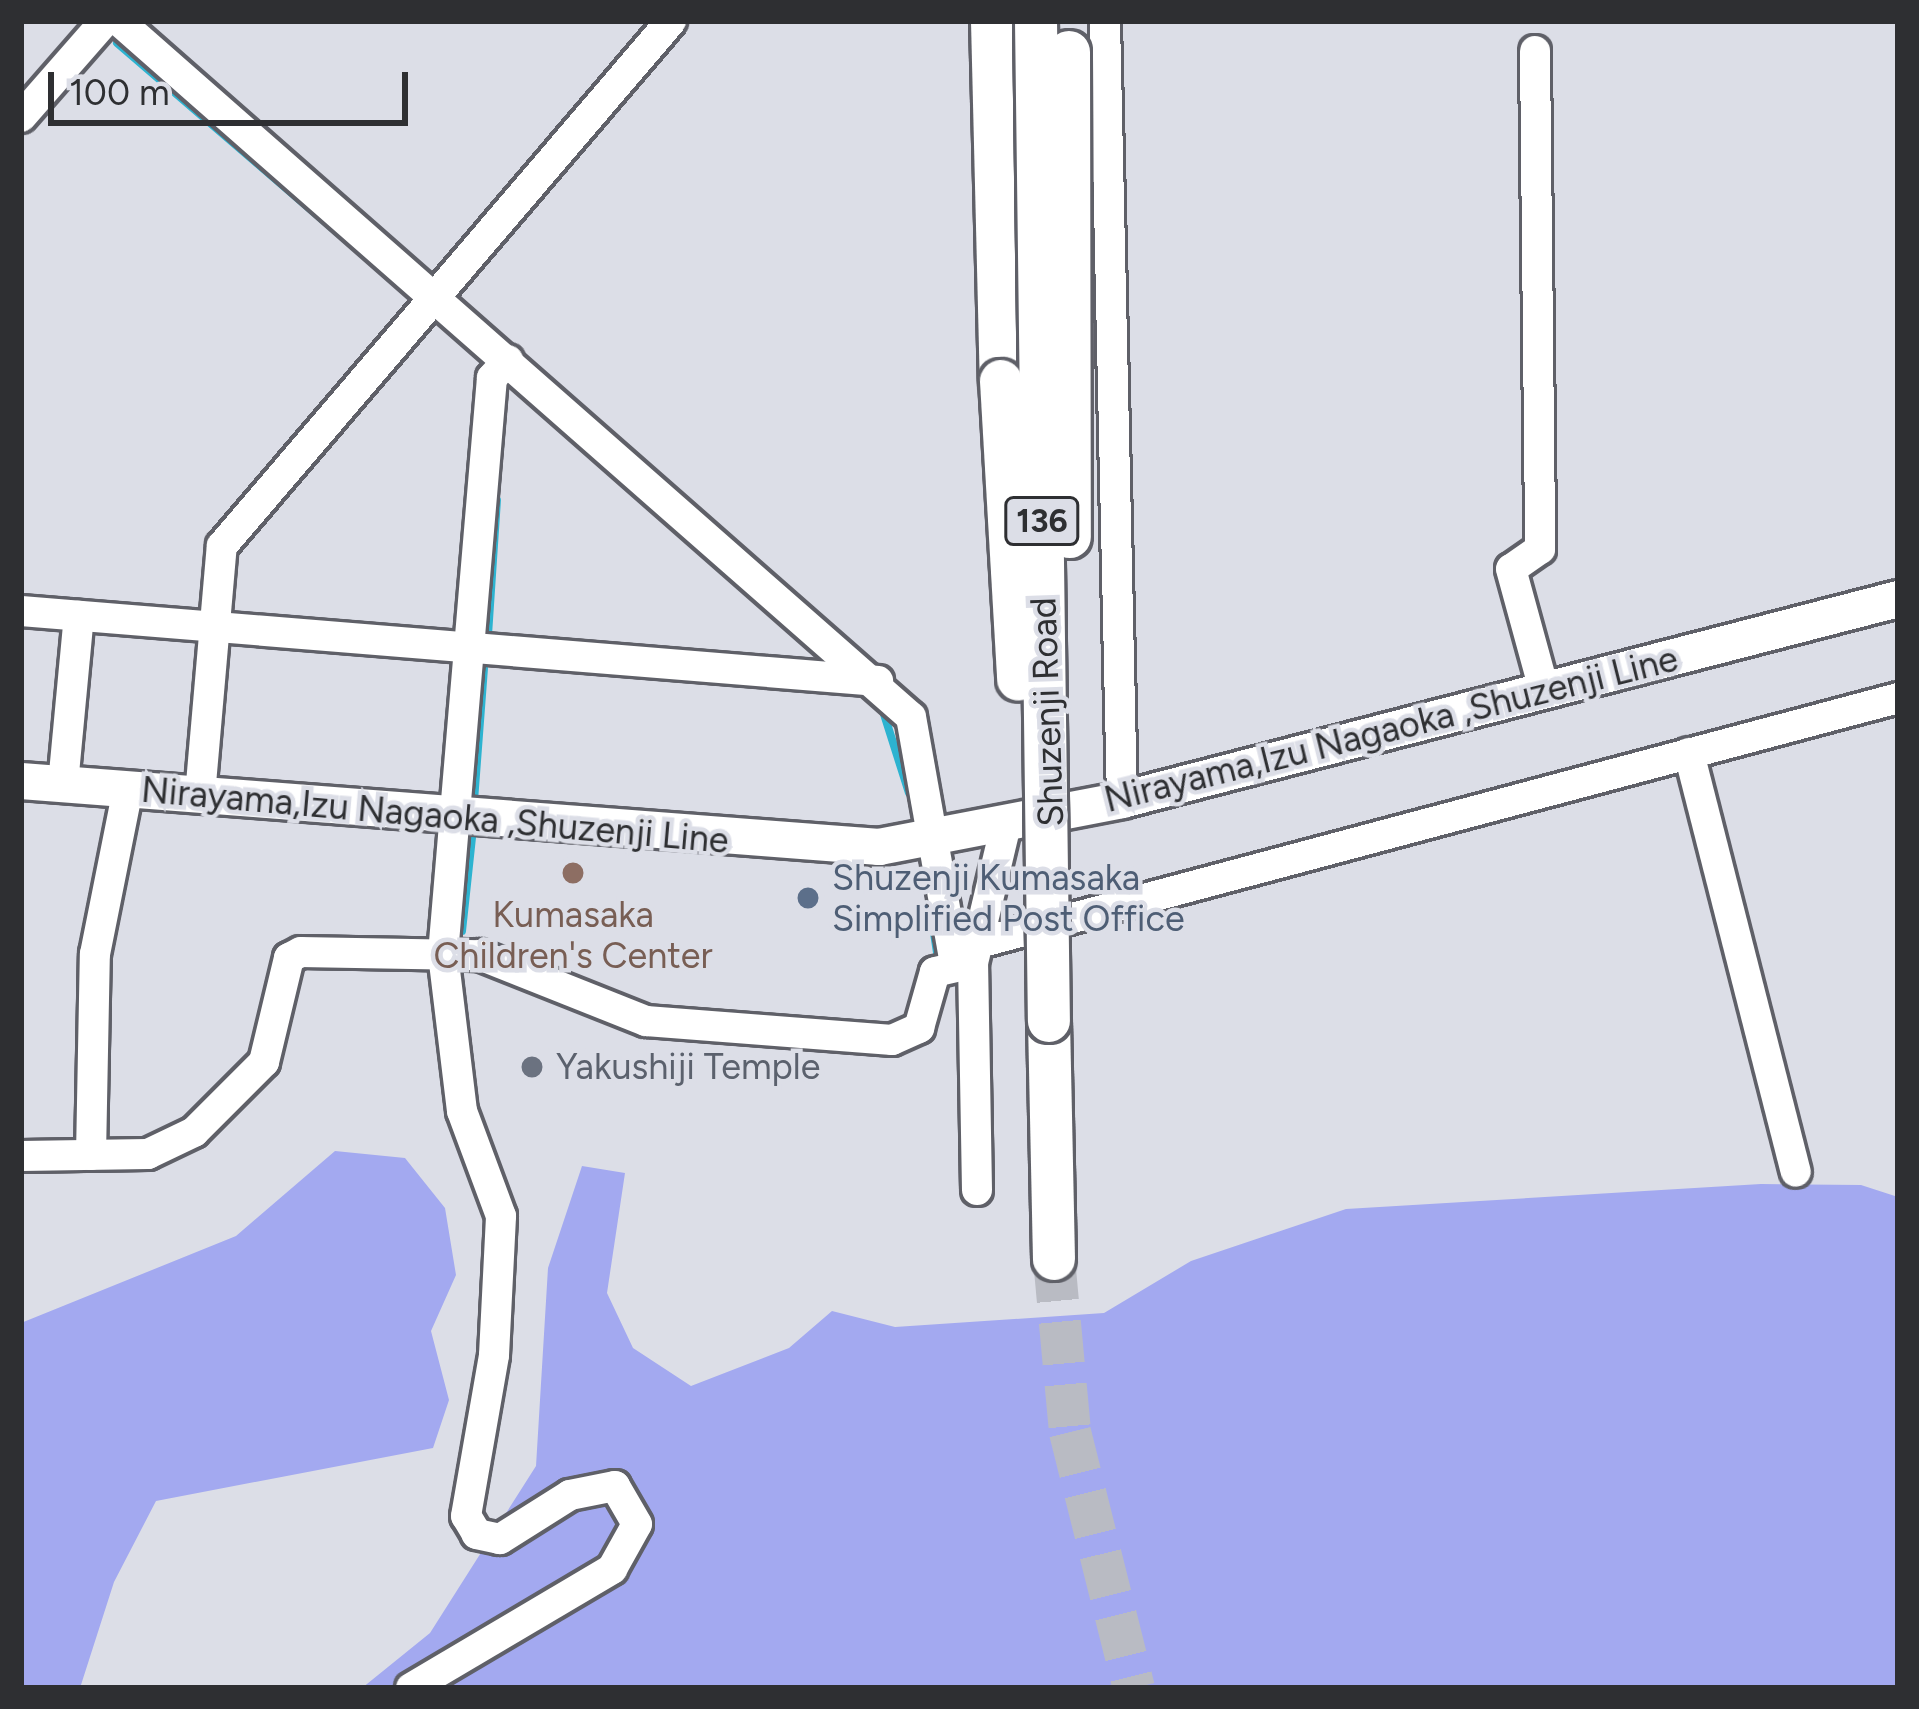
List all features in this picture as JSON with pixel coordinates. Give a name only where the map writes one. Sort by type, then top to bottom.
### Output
[{"type":"highway","name":"Shuzenji Road","points":[[1036,21],[1054,1258]]},
{"type":"highway","points":[[993,30],[1028,884],[1048,1021]]},
{"type":"highway","points":[[1052,901],[1066,761],[1075,31]]},
{"type":"main road","name":"Nirayama,Izu Nagaoka ,Shuzenji Line","points":[[21,781],[854,848],[934,839],[1122,800],[1898,599]]},
{"type":"street","points":[[21,117],[105,21]]},
{"type":"street","points":[[118,21],[878,681],[918,736],[934,839],[968,957],[977,1190]]},
{"type":"street","points":[[200,795],[222,546],[430,292],[671,21]]},
{"type":"street","points":[[1105,21],[1122,800]]},
{"type":"street","points":[[1075,31],[1090,218],[1108,260]]},
{"type":"street","points":[[1535,50],[1540,549],[1510,569],[1544,690]]},
{"type":"street","points":[[411,1688],[612,1569],[637,1524],[615,1486],[570,1495],[500,1540],[477,1534],[466,1516],[494,1355],[501,1216],[462,1111],[443,954],[473,650],[492,378],[508,360]]},
{"type":"street","points":[[21,611],[878,681]]},
{"type":"street","points":[[63,784],[79,616]]},
{"type":"street","points":[[21,1156],[164,1148],[233,1100],[264,1062],[289,958],[443,954],[499,959],[646,1021],[892,1040],[919,1028],[930,980],[968,957],[1898,698]]},
{"type":"street","points":[[1689,753],[1796,1172]]},
{"type":"street","points":[[91,1155],[95,954],[128,789]]},
{"type":"street","points":[[968,957],[1006,824]]},
{"type":"shaded area","points":[[335,1151],[405,1158],[445,1208],[456,1275],[431,1331],[449,1400],[433,1448],[156,1501],[114,1582],[80,1688],[21,1688],[21,1323],[236,1236]]},
{"type":"shaded area","points":[[582,1166],[625,1173],[607,1293],[633,1348],[691,1386],[789,1348],[832,1311],[895,1327],[1104,1313],[1191,1261],[1346,1209],[1761,1184],[1861,1185],[1898,1197],[1898,1688],[362,1688],[430,1633],[536,1466],[548,1268]]},
{"type":"waterway","points":[[117,43],[362,254]]},
{"type":"waterway","points":[[488,635],[497,500]]},
{"type":"waterway","points":[[474,801],[484,668]]},
{"type":"waterway","points":[[883,711],[909,793]]},
{"type":"waterway","points":[[462,931],[472,838]]},
{"type":"waterway","points":[[930,907],[937,953]]},
{"type":"tunnel","points":[[1054,1259],[1070,1432],[1134,1688]]},
{"type":"place","name":"Kumasaka Children's Center","points":[[573,873]]},
{"type":"place","name":"Shuzenji Kumasaka Simplified Post Office","points":[[808,898]]},
{"type":"place","name":"Yakushiji Temple","points":[[532,1067]]}]
